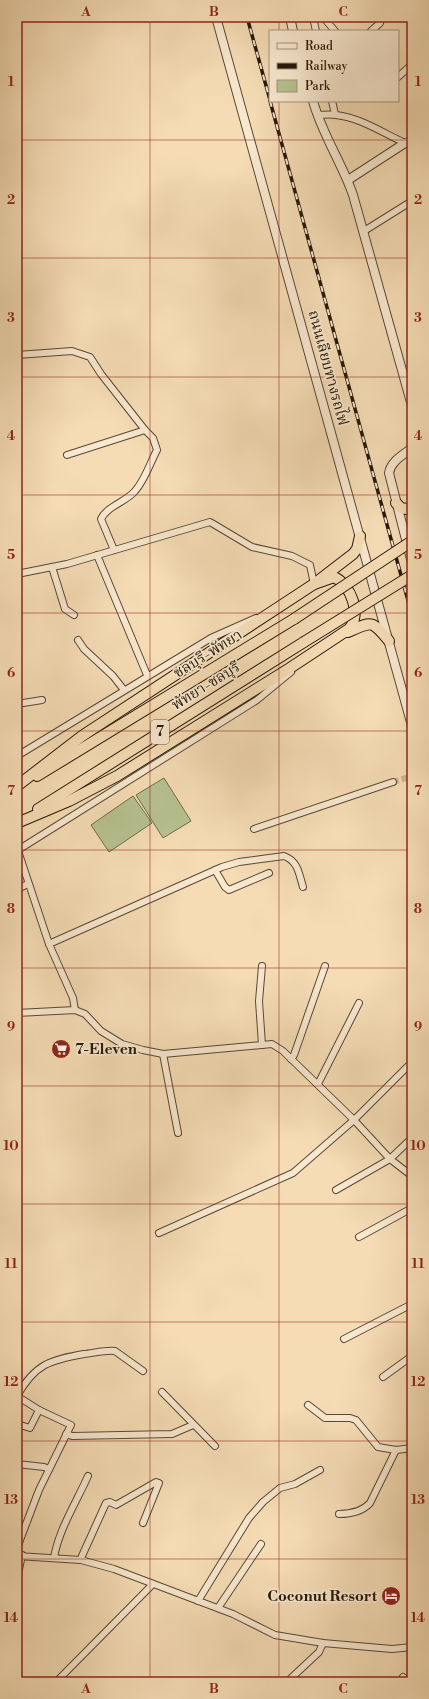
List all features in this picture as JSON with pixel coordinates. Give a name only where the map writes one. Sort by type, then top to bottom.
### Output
[{"type":"highway","points":[[396,503],[401,508],[412,510]]},
{"type":"highway","points":[[17,786],[82,736],[314,584],[353,554],[357,549],[360,536]]},
{"type":"highway","name":"ชลบุรี-พัทยา","points":[[17,789],[235,655],[412,542]]},
{"type":"highway","name":"พัทยา-ชลบุรี","points":[[17,823],[412,575]]},
{"type":"highway","points":[[314,584],[334,577],[344,584],[349,592],[355,620],[339,637]]},
{"type":"highway","points":[[17,823],[69,801],[117,776],[339,637],[369,624],[377,626],[389,641]]},
{"type":"street","name":"ถนนเลียบทางรถไฟ","points":[[216,17],[412,726]]},
{"type":"street","points":[[290,17],[294,30]]},
{"type":"street","points":[[313,17],[316,30]]},
{"type":"street","points":[[323,17],[334,30]]},
{"type":"street","points":[[372,30],[380,23]]},
{"type":"street","points":[[399,76],[408,68]]},
{"type":"street","points":[[313,102],[317,115],[348,180],[364,231],[412,406]]},
{"type":"street","points":[[332,102],[336,114]]},
{"type":"street","points":[[317,115],[336,114],[365,123],[408,145]]},
{"type":"street","points":[[348,180],[408,145]]},
{"type":"street","points":[[364,231],[412,201]]},
{"type":"street","points":[[17,355],[72,352],[90,357],[101,374],[153,438],[157,450],[134,492],[105,513],[101,519],[114,550]]},
{"type":"street","points":[[66,455],[145,430]]},
{"type":"street","points":[[412,448],[393,463],[390,468],[390,479],[412,563]]},
{"type":"street","points":[[17,574],[52,567],[97,555],[210,522],[252,547],[292,556],[310,564],[314,584]]},
{"type":"street","points":[[97,555],[147,676]]},
{"type":"street","points":[[52,567],[65,609],[74,615]]},
{"type":"street","points":[[17,756],[211,638],[278,608]]},
{"type":"street","points":[[78,640],[84,650],[113,676],[124,690]]},
{"type":"street","points":[[75,1010],[73,998],[49,944],[28,884],[18,849],[257,700],[317,650]]},
{"type":"street","points":[[17,704],[42,700]]},
{"type":"street","points":[[254,829],[393,782]]},
{"type":"street","points":[[49,944],[215,870],[239,862],[284,856],[290,858],[296,864],[302,887]]},
{"type":"street","points":[[215,870],[225,887],[229,890],[269,873]]},
{"type":"street","points":[[17,889],[28,884]]},
{"type":"street","points":[[262,966],[259,1001],[262,1045]]},
{"type":"street","points":[[291,1059],[294,1055],[325,966]]},
{"type":"street","points":[[318,1084],[359,1003]]},
{"type":"street","points":[[17,1013],[75,1010],[85,1014],[101,1031],[122,1044],[163,1054],[272,1044],[283,1051],[318,1084],[390,1159],[412,1176]]},
{"type":"street","points":[[163,1054],[178,1133]]},
{"type":"street","points":[[159,1233],[293,1173],[354,1120],[412,1062]]},
{"type":"street","points":[[336,1190],[390,1159],[412,1138]]},
{"type":"street","points":[[359,1237],[412,1208]]},
{"type":"street","points":[[344,1339],[412,1304]]},
{"type":"street","points":[[17,1548],[39,1490],[71,1425],[39,1410],[17,1396],[31,1375],[44,1365],[57,1359],[115,1351],[143,1371]]},
{"type":"street","points":[[382,1376],[412,1356]]},
{"type":"street","points":[[162,1392],[215,1446]]},
{"type":"street","points":[[308,1405],[325,1418],[350,1418],[356,1420],[378,1447],[396,1450],[412,1448]]},
{"type":"street","points":[[17,1424],[30,1428],[39,1410]]},
{"type":"street","points":[[66,1434],[72,1436],[172,1434],[193,1425]]},
{"type":"street","points":[[339,1514],[360,1511],[366,1508],[370,1503],[396,1450]]},
{"type":"street","points":[[17,1464],[49,1469]]},
{"type":"street","points":[[198,1601],[249,1518],[258,1508],[280,1488],[295,1484],[320,1470]]},
{"type":"street","points":[[54,1558],[55,1551],[67,1522],[88,1476]]},
{"type":"street","points":[[81,1560],[106,1503],[110,1502],[116,1505],[156,1482],[160,1483],[144,1523]]},
{"type":"street","points":[[218,1608],[261,1544]]},
{"type":"street","points":[[17,1579],[20,1556],[81,1560],[114,1569],[218,1608],[274,1635],[323,1643],[392,1649],[412,1647]]},
{"type":"street","points":[[56,1682],[153,1584]]},
{"type":"street","points":[[287,1682],[319,1652],[323,1643]]},
{"type":"street","points":[[403,1677],[410,1682]]},
{"type":"green space","points":[[164,778],[191,821],[163,838],[136,795]]},
{"type":"green space","points":[[133,796],[152,823],[109,852],[91,825]]},
{"type":"tunnel","points":[[393,782],[412,776]]},
{"type":"railway","points":[[247,17],[269,96]]},
{"type":"railway","points":[[270,102],[412,615]]},
{"type":"place","name":"7-Eleven","points":[[61,1049]]},
{"type":"place","name":"Coconut Resort","points":[[391,1596]]}]
